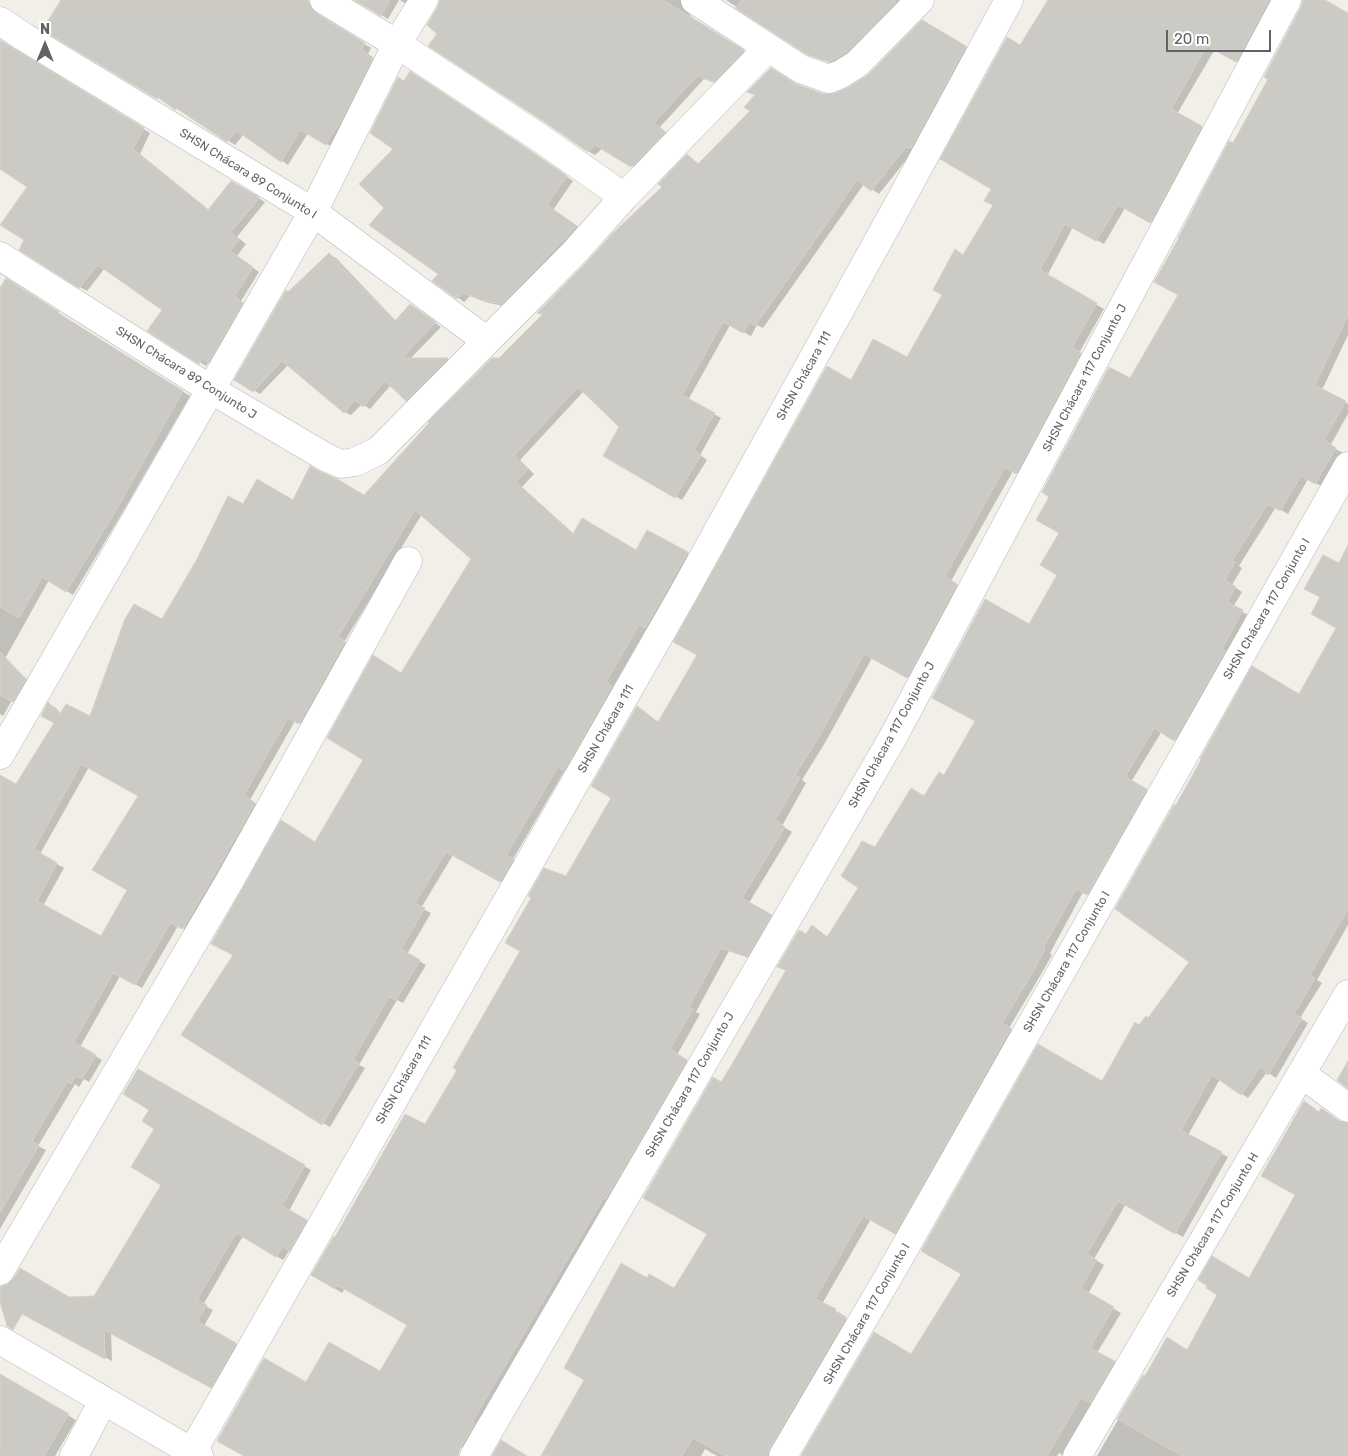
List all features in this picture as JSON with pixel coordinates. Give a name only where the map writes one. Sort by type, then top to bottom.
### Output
[{"type":"street","points":[[324,0],[397,44],[537,136],[624,197]]},
{"type":"street","points":[[0,754],[313,212],[397,44],[424,0]]},
{"type":"street","points":[[695,0],[800,69],[828,79],[841,74],[857,64],[920,0]]},
{"type":"street","name":"SHSN Chácara 111","points":[[195,1454],[688,585],[1009,0]]},
{"type":"street","name":"SHSN Chácara 117 Conjunto J","points":[[474,1456],[892,739],[1287,0]]},
{"type":"street","name":"SHSN Chácara 89 Conjunto I","points":[[0,21],[313,212],[487,342]]},
{"type":"street","name":"SHSN Chácara 89 Conjunto J","points":[[0,256],[210,389],[327,458],[341,464],[355,462],[378,451],[487,342],[768,48]]},
{"type":"street","name":"SHSN Chácara 117 Conjunto I","points":[[783,1456],[887,1279],[1348,466]]},
{"type":"street","points":[[0,1271],[229,882],[408,561]]},
{"type":"street","name":"SHSN Chácara 117 Conjunto H","points":[[1077,1456],[1348,994]]},
{"type":"street","points":[[1302,1074],[1348,1108]]},
{"type":"street","points":[[0,1340],[195,1454]]},
{"type":"street","points":[[74,1456],[103,1400]]},
{"type":"building","points":[[61,0],[308,0],[311,8],[316,13],[365,43],[362,49],[373,58],[343,117],[326,145],[300,130],[281,162],[237,131],[227,142],[176,108],[175,110],[158,97],[157,99],[42,30]]},
{"type":"building","points":[[354,0],[390,0],[381,16]]},
{"type":"building","points":[[440,0],[663,0],[744,50],[714,82],[697,76],[654,123],[665,133],[631,167],[595,145],[588,152],[428,46],[437,34],[427,25]]},
{"type":"building","points":[[742,0],[894,0],[896,2],[847,52],[829,62],[808,55],[735,8]]},
{"type":"building","points":[[1048,0],[1269,0],[1236,62],[1207,46],[1171,109],[1202,126],[1150,223],[1118,205],[1096,241],[1065,224],[1040,270],[1097,303],[1072,348],[1081,352],[1016,474],[1005,467],[945,576],[957,584],[907,678],[864,654],[819,737],[795,775],[800,778],[775,820],[785,827],[742,898],[772,915],[747,957],[721,948],[689,1007],[693,1009],[670,1049],[687,1060],[472,1422],[475,1424],[460,1448],[458,1456],[244,1456],[217,1441],[264,1358],[306,1382],[329,1342],[380,1371],[407,1325],[337,1285],[335,1289],[311,1275],[335,1237],[405,1114],[425,1124],[457,1070],[453,1068],[520,951],[505,943],[531,898],[528,896],[544,868],[566,876],[611,798],[591,786],[637,706],[658,722],[697,655],[673,642],[827,366],[851,380],[873,339],[907,357],[942,295],[933,290],[955,249],[963,255],[993,205],[984,201],[991,189],[940,159],[1007,37],[1020,45]]},
{"type":"building","points":[[1303,0],[1325,0],[1348,13],[1348,315],[1315,385],[1346,401],[1324,440],[1336,448],[1315,484],[1301,476],[1280,511],[1268,504],[1232,561],[1235,562],[1225,580],[1236,587],[1227,602],[1243,610],[1222,649],[1225,651],[1174,741],[1154,728],[1125,777],[1147,789],[1087,895],[1076,889],[1043,948],[1045,949],[1033,972],[1002,1023],[1011,1028],[895,1234],[863,1216],[815,1299],[836,1309],[835,1311],[846,1317],[767,1456],[725,1456],[693,1438],[682,1456],[541,1456],[584,1380],[564,1368],[621,1263],[647,1278],[649,1274],[674,1288],[707,1234],[643,1198],[713,1077],[721,1082],[731,1066],[786,970],[777,967],[799,930],[806,934],[812,925],[827,937],[858,888],[841,876],[862,841],[875,847],[911,788],[924,796],[939,772],[944,775],[975,721],[932,698],[985,599],[1029,624],[1057,575],[1040,565],[1059,533],[1036,520],[1049,497],[1042,492],[1109,367],[1130,378],[1178,295],[1154,282],[1229,141],[1233,143],[1268,79],[1264,77]]},
{"type":"building","points":[[922,20],[966,46],[911,148],[906,147],[871,191],[857,180],[755,326],[750,322],[743,333],[723,322],[682,395],[715,413],[694,450],[701,455],[675,498],[603,456],[619,427],[578,387],[514,456],[528,469],[516,482],[573,534],[582,518],[636,550],[647,530],[688,552],[645,628],[639,625],[606,682],[612,686],[564,771],[558,767],[506,855],[514,858],[500,882],[446,852],[415,903],[425,908],[401,949],[420,960],[396,1000],[389,997],[353,1060],[359,1063],[322,1125],[181,1035],[233,955],[211,944],[281,820],[315,842],[363,760],[327,738],[373,655],[401,673],[471,559],[415,510],[338,637],[345,641],[299,724],[288,718],[244,795],[255,803],[183,929],[170,923],[135,985],[113,973],[74,1042],[96,1055],[82,1079],[76,1076],[71,1084],[67,1082],[32,1141],[39,1145],[0,1213],[0,775],[16,784],[54,723],[41,716],[48,702],[60,714],[66,704],[90,716],[125,619],[134,604],[162,619],[197,559],[228,496],[243,504],[257,479],[293,500],[310,466],[364,495],[428,422],[492,358],[499,358],[543,314],[537,313],[614,232],[662,187],[658,184],[687,154],[698,164],[750,111],[744,107],[755,95],[747,92],[771,68],[796,84],[824,94],[835,93],[849,87],[868,75]],"holes":[[[81,764],[138,796],[92,870],[127,890],[101,936],[37,901],[57,863],[34,849]]]},
{"type":"building","points":[[0,40],[144,128],[133,149],[208,210],[231,181],[259,197],[231,232],[239,240],[230,251],[253,267],[235,296],[243,303],[208,363],[202,359],[199,364],[147,331],[162,310],[98,265],[79,288],[19,250],[24,240],[0,225],[27,187],[0,169]]},
{"type":"building","points":[[410,71],[567,176],[547,205],[577,226],[502,304],[481,300],[463,293],[457,299],[432,281],[438,274],[369,225],[384,208],[359,184],[393,149],[370,133],[398,77],[404,81]]},
{"type":"building","points":[[329,253],[395,321],[410,304],[436,322],[402,358],[448,358],[406,401],[385,381],[363,407],[355,400],[344,413],[282,361],[253,392],[234,380],[286,290],[288,292]]},
{"type":"building","points":[[6,278],[58,313],[183,391],[115,512],[66,592],[42,577],[19,618],[0,607],[0,288]]},
{"type":"building","points":[[1348,545],[1348,909],[1310,975],[1315,978],[1294,1014],[1302,1018],[1268,1075],[1260,1067],[1241,1095],[1212,1075],[1181,1130],[1222,1152],[1175,1234],[1118,1201],[1087,1254],[1097,1260],[1081,1288],[1114,1307],[1090,1348],[1115,1361],[1090,1403],[1081,1398],[1047,1456],[801,1456],[874,1332],[911,1354],[961,1274],[921,1251],[1038,1044],[1102,1081],[1135,1022],[1139,1025],[1146,1016],[1148,1018],[1189,962],[1115,909],[1174,805],[1176,805],[1252,666],[1299,694],[1336,628],[1311,614],[1320,597],[1304,589],[1323,555],[1339,563]]},
{"type":"building","points":[[0,652],[26,679],[13,702],[0,695]]},
{"type":"building","points":[[1348,1061],[1348,1089],[1337,1080]]},
{"type":"building","points":[[138,1069],[305,1165],[282,1206],[307,1220],[289,1252],[283,1246],[276,1257],[236,1233],[197,1300],[207,1305],[197,1321],[236,1343],[211,1388],[104,1330],[105,1359],[22,1314],[13,1330],[7,1326],[0,1302],[0,1287],[8,1284],[20,1268],[69,1297],[94,1296],[161,1185],[131,1167],[154,1129],[142,1121],[149,1110],[123,1094]]},
{"type":"building","points":[[1304,1101],[1319,1112],[1321,1108],[1339,1121],[1348,1123],[1348,1456],[1182,1456],[1117,1419],[1143,1375],[1145,1376],[1167,1337],[1187,1350],[1217,1295],[1198,1280],[1212,1256],[1249,1278],[1295,1195],[1261,1176]]},
{"type":"building","points":[[0,1374],[69,1414],[44,1456],[0,1456]]},
{"type":"building","points":[[501,1440],[527,1456],[492,1456]]}]
